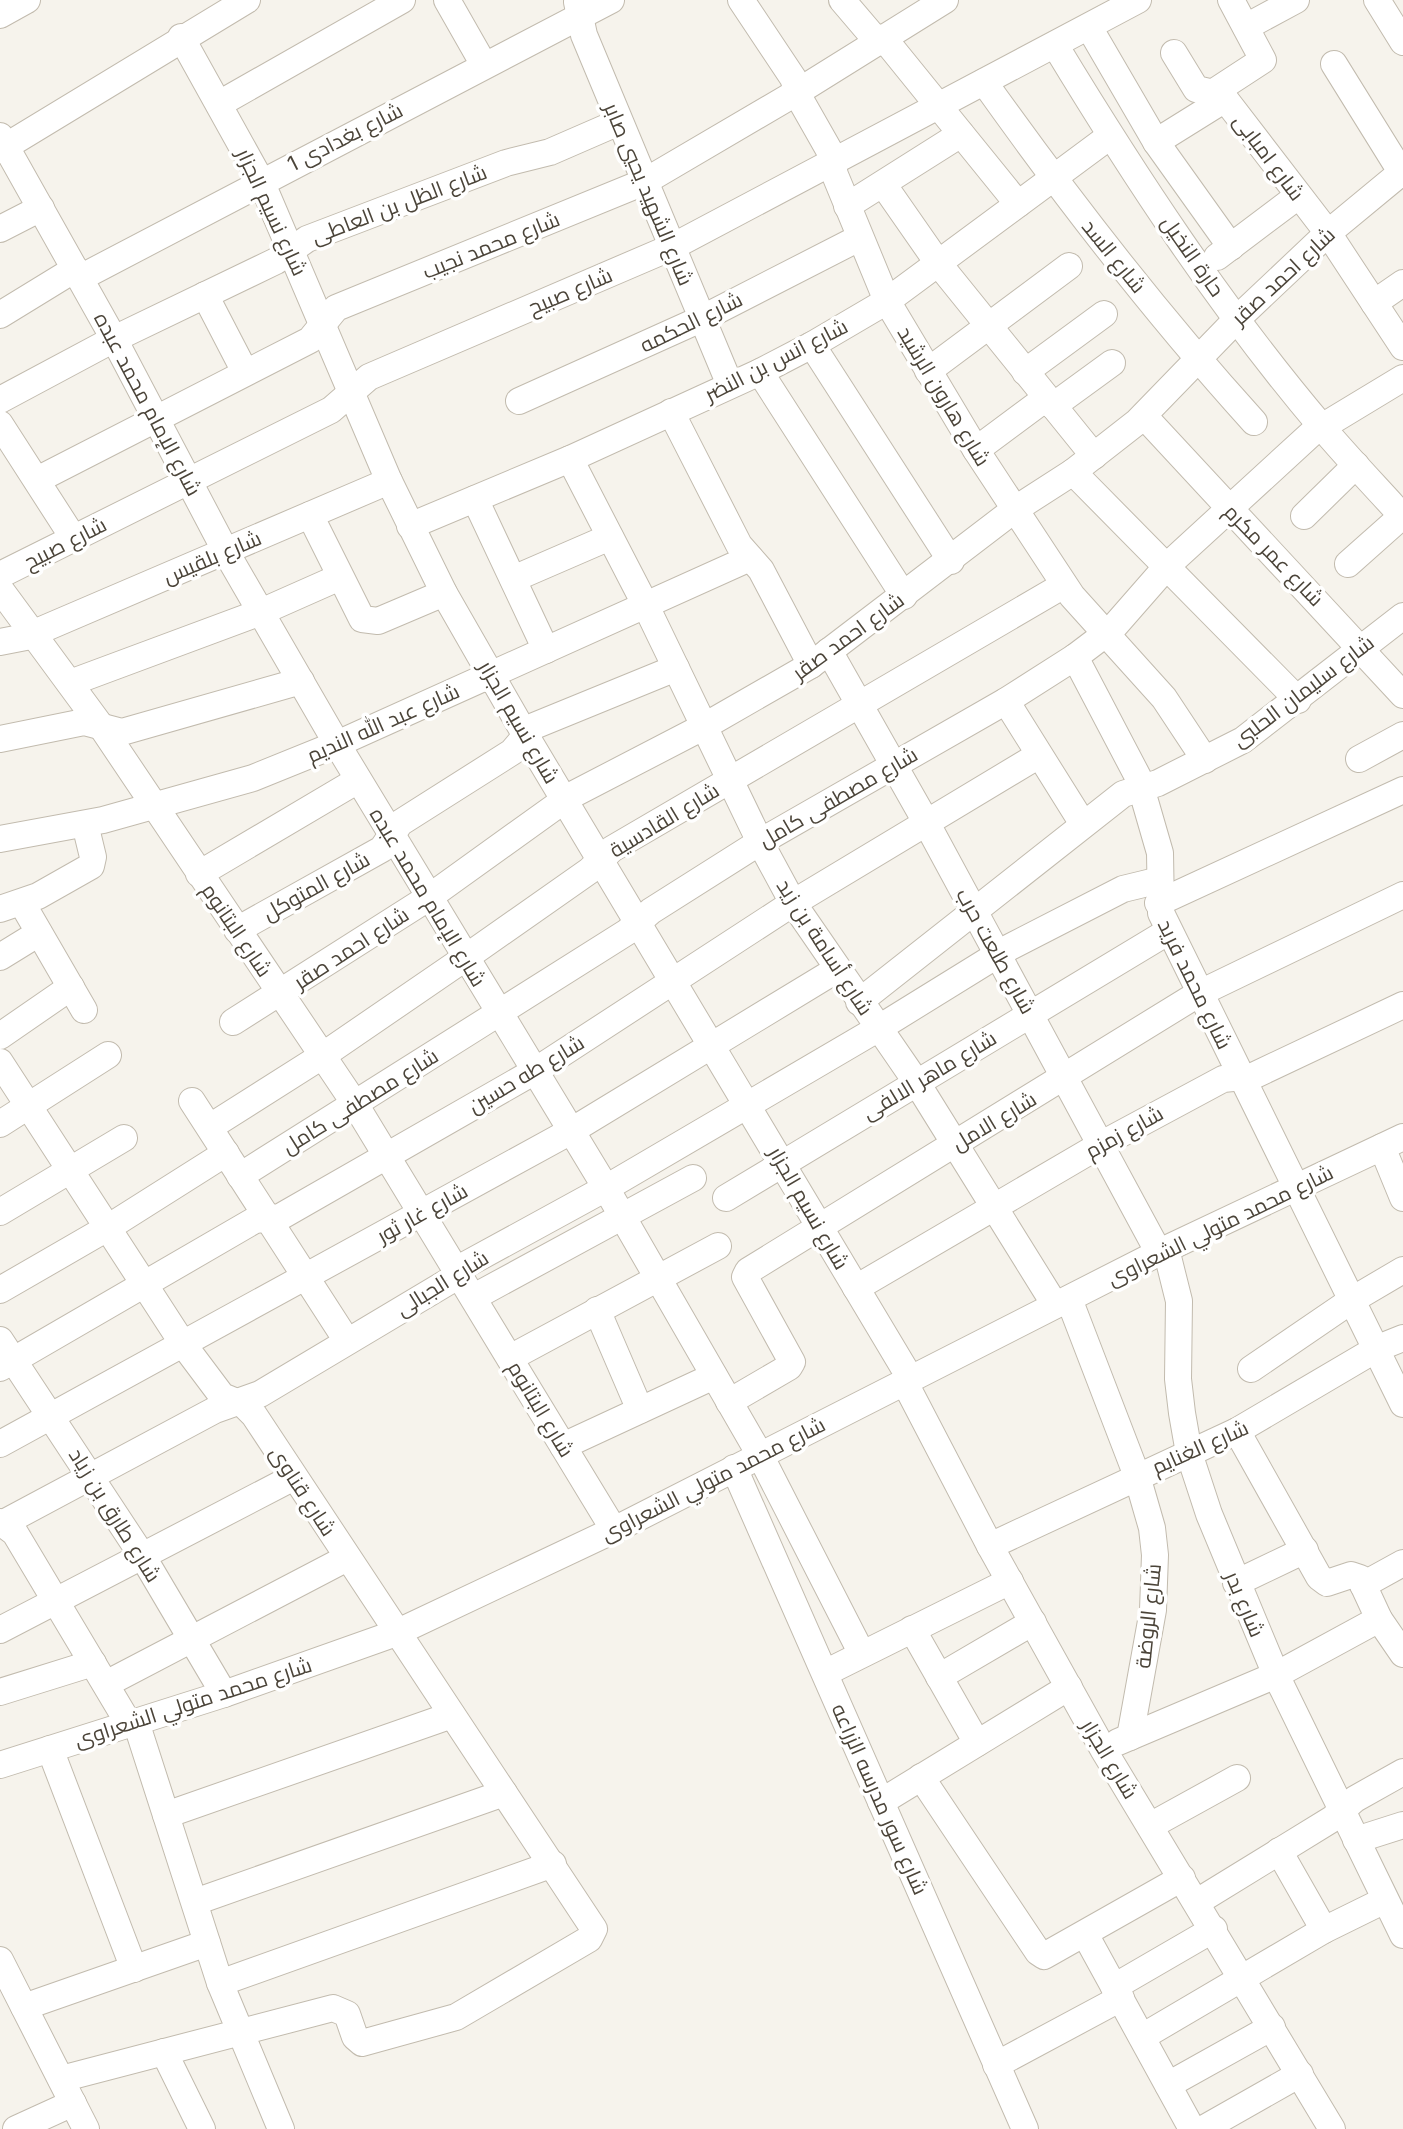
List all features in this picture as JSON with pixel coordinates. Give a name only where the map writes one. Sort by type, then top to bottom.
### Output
[{"type":"street","points":[[0,15],[27,0]]},
{"type":"street","points":[[2,144],[247,0]]},
{"type":"street","points":[[219,104],[402,0]]},
{"type":"street","points":[[447,0],[484,65]]},
{"type":"street","name":"شارع بغدادى 1","points":[[0,314],[484,65],[578,8],[611,0]]},
{"type":"street","name":"شارع هارون الرشيد","points":[[741,0],[793,78],[830,150],[832,163],[859,238],[887,301],[976,450],[1064,585],[1105,635],[1164,698],[1205,760]]},
{"type":"street","points":[[842,0],[871,34],[890,46],[1018,204]]},
{"type":"street","name":"شارع محمد نجيب","points":[[37,480],[155,416],[310,340],[336,308],[644,182],[799,91],[944,0]]},
{"type":"street","name":"شارع صبيح","points":[[0,575],[331,410],[369,377],[672,247],[1138,0]]},
{"type":"street","points":[[1156,142],[1263,60],[1231,0]]},
{"type":"street","points":[[1246,27],[1296,0]]},
{"type":"street","points":[[1377,0],[1403,42]]},
{"type":"street","name":"شارع الشهيد يحيي صابر","points":[[578,8],[619,122],[730,385]]},
{"type":"street","points":[[1089,27],[1156,142],[1231,247]]},
{"type":"street","name":"شارع نسيم الجزار","points":[[181,37],[261,181],[389,481],[444,593],[526,736],[856,1287],[907,1380]]},
{"type":"street","name":"حارة النخيل","points":[[1055,46],[1110,136],[1237,320],[1321,426],[1403,517]]},
{"type":"street","name":"شارع امبابى","points":[[1174,53],[1196,89],[1219,95],[1328,233],[1403,347]]},
{"type":"street","points":[[1334,64],[1402,172]]},
{"type":"street","name":"شارع السد","points":[[984,82],[1053,179],[1198,360],[1254,422]]},
{"type":"street","name":"شارع الظل بن العاطى","points":[[0,400],[114,339],[275,261],[307,239],[506,163],[550,152],[619,122]]},
{"type":"street","points":[[847,206],[961,134]]},
{"type":"street","name":"شارع انس بن النضر","points":[[410,526],[569,459],[760,372],[812,345],[887,301],[1110,136]]},
{"type":"street","name":"شارع الإمام محمد عبده","points":[[2,144],[114,339],[226,552],[337,744],[606,1188],[760,1455],[862,1654]]},
{"type":"street","name":"شارع احمد صقر","points":[[233,1022],[280,995],[428,898],[564,800],[703,727],[820,658],[951,561],[1014,510],[1084,464],[1144,416],[1237,320],[1328,233],[1402,172]]},
{"type":"street","points":[[883,184],[938,263],[1050,402],[1084,464],[1168,565],[1298,699]]},
{"type":"street","points":[[1202,269],[1298,196]]},
{"type":"street","points":[[0,229],[41,208]]},
{"type":"street","name":"شارع الحكمه","points":[[519,401],[701,319],[859,238]]},
{"type":"street","points":[[928,370],[1069,266]]},
{"type":"street","points":[[1374,303],[1403,283]]},
{"type":"street","points":[[205,295],[245,372]]},
{"type":"street","points":[[1025,372],[1104,314]]},
{"type":"street","points":[[812,345],[951,561]]},
{"type":"street","points":[[976,450],[1112,363]]},
{"type":"street","points":[[760,372],[904,596]]},
{"type":"street","name":"شارع مصطفى كامل","points":[[240,1176],[499,1013],[639,922],[650,911],[760,842],[1006,701],[1075,657],[1105,635],[1168,565],[1321,426],[1403,378]]},
{"type":"street","name":"شارع طلعت حرب","points":[[671,412],[739,545],[761,570],[820,658],[860,707],[1163,1251]]},
{"type":"street","name":"شارع عمر مكرم","points":[[1144,416],[1363,647],[1403,695]]},
{"type":"street","points":[[0,424],[74,539]]},
{"type":"street","name":"شارع أسامة بن زيد","points":[[569,459],[646,606],[729,780],[793,903],[836,970],[916,1083],[994,1206],[1062,1302]]},
{"type":"street","points":[[1304,516],[1356,465]]},
{"type":"street","name":"شارع بلقيس","points":[[0,642],[35,634],[389,481]]},
{"type":"street","points":[[474,499],[546,649]]},
{"type":"street","points":[[310,515],[358,612],[370,622],[444,593]]},
{"type":"street","points":[[1348,564],[1403,517]]},
{"type":"street","points":[[513,579],[610,537]]},
{"type":"street","name":"شارع عبد الله النديم","points":[[0,839],[85,824],[253,778],[337,744],[750,558]]},
{"type":"street","points":[[70,683],[261,612],[340,577]]},
{"type":"street","name":"شارع القادسية","points":[[209,1127],[322,1056],[465,958],[589,871],[600,859],[729,780],[860,707],[1064,585]]},
{"type":"street","name":"شارع البتانوم","points":[[0,589],[103,729],[355,1104],[460,1272],[614,1530]]},
{"type":"street","name":"شارع سليمان الحلبى","points":[[859,1002],[1123,794],[1158,783],[1252,734],[1403,616]]},
{"type":"street","name":"شارع محمد فريد","points":[[1075,657],[1135,768],[1160,853],[1159,892],[1169,931],[1198,994],[1378,1348],[1403,1404]]},
{"type":"street","name":"شارع المتوكل","points":[[237,930],[382,849],[400,823],[512,752],[540,723],[676,668]]},
{"type":"street","points":[[0,739],[84,722],[122,732],[301,681]]},
{"type":"street","points":[[1006,701],[1083,824]]},
{"type":"street","points":[[1359,759],[1403,735]]},
{"type":"street","name":"شارع طه حسين","points":[[5,1356],[146,1283],[255,1220],[280,1217],[535,1071],[793,903],[1039,755]]},
{"type":"street","points":[[199,874],[358,780]]},
{"type":"street","points":[[1159,892],[1403,790]]},
{"type":"street","points":[[0,1035],[78,999],[39,933],[11,906],[91,866],[93,857],[85,824]]},
{"type":"street","name":"شارع الجبالى","points":[[1,1524],[215,1410],[260,1394],[460,1272],[467,1265],[606,1188],[879,1028],[998,953],[1123,889],[1159,892]]},
{"type":"street","name":"شارع الامل","points":[[729,1402],[789,1367],[792,1362],[745,1277],[746,1273],[1198,994],[1403,895]]},
{"type":"street","name":"شارع ماهر الالفى","points":[[726,1198],[1169,931]]},
{"type":"street","points":[[0,957],[39,933]]},
{"type":"street","name":"شارع غار ثور","points":[[0,1444],[571,1130],[836,970]]},
{"type":"street","name":"شارع زمزم","points":[[856,1287],[1102,1144],[1223,1079],[1259,1074],[1403,1006]]},
{"type":"street","points":[[0,1124],[108,1055]]},
{"type":"street","name":"شارع قناوى","points":[[0,1062],[146,1283],[183,1344],[222,1396],[238,1402],[254,1415],[396,1633],[553,1864],[594,1933],[589,1939],[476,2006],[437,2025],[362,2043],[355,2037],[346,2014],[338,2008],[238,2031]]},
{"type":"street","points":[[192,1101],[347,1341]]},
{"type":"street","points":[[0,1212],[124,1138]]},
{"type":"street","points":[[1392,1142],[1403,1198]]},
{"type":"street","name":"شارع محمد متولي الشعراوى","points":[[0,1765],[224,1694],[396,1633],[614,1530],[1163,1251],[1392,1142]]},
{"type":"street","points":[[0,1290],[109,1227],[226,1153]]},
{"type":"street","points":[[474,1297],[694,1178]]},
{"type":"street","points":[[510,1357],[718,1245]]},
{"type":"street","name":"شارع بدر","points":[[1163,1251],[1179,1301],[1178,1379],[1189,1453],[1209,1514],[1276,1675],[1403,1935]]},
{"type":"street","points":[[1251,1369],[1352,1300],[1403,1270]]},
{"type":"street","name":"شارع الروضة","points":[[1062,1302],[1137,1476],[1152,1528],[1156,1583],[1130,1737]]},
{"type":"street","points":[[597,1310],[640,1410]]},
{"type":"street","name":"شارع الغنايم","points":[[990,1546],[1237,1432],[1378,1348],[1403,1338]]},
{"type":"street","name":"شارع طارق بن زياد","points":[[5,1356],[51,1416],[91,1476],[143,1557],[224,1694]]},
{"type":"street","points":[[563,1446],[714,1376]]},
{"type":"street","name":"شارع الجزار","points":[[907,1380],[990,1546],[1103,1749],[1214,1929],[1332,2129]]},
{"type":"street","points":[[1237,1432],[1323,1581],[1332,1582],[1351,1575],[1360,1578],[1379,1619],[1403,1654]]},
{"type":"street","name":"شارع سور مدرسه الزراعه","points":[[734,1468],[1025,2129]]},
{"type":"street","points":[[0,1630],[294,1477]]},
{"type":"street","points":[[1,1524],[15,1533],[99,1673],[133,1723],[166,1815],[220,1983],[281,2129]]},
{"type":"street","points":[[1236,1583],[1305,1550]]},
{"type":"street","points":[[0,1692],[99,1673],[192,1640],[347,1558]]},
{"type":"street","points":[[1363,1585],[1403,1563]]},
{"type":"street","points":[[825,1673],[1010,1581]]},
{"type":"street","points":[[1103,1749],[1276,1675],[1379,1619]]},
{"type":"street","points":[[939,1677],[1032,1622]]},
{"type":"street","points":[[912,1629],[977,1744]]},
{"type":"street","points":[[881,1802],[1069,1687]]},
{"type":"street","points":[[166,1815],[452,1716]]},
{"type":"street","points":[[50,1749],[134,1969]]},
{"type":"street","points":[[1197,1902],[1341,1811],[1355,1799],[1403,1772]]},
{"type":"street","points":[[921,1777],[1038,1952],[1048,1955],[1182,1878]]},
{"type":"street","points":[[1150,1826],[1237,1778]]},
{"type":"street","points":[[195,1902],[504,1793]]},
{"type":"street","points":[[1356,1840],[1403,1825]]},
{"type":"street","points":[[1279,1851],[1324,1930]]},
{"type":"street","points":[[220,1983],[553,1864]]},
{"type":"street","points":[[1142,2036],[1324,1930],[1385,1900]]},
{"type":"street","points":[[996,2065],[1118,1992],[1214,1929]]},
{"type":"street","points":[[1085,1934],[1192,2129]]},
{"type":"street","points":[[24,2007],[207,1943]]},
{"type":"street","points":[[0,1960],[86,2129]]},
{"type":"street","points":[[1168,2085],[1272,2027]]},
{"type":"street","points":[[61,2080],[238,2031]]},
{"type":"street","points":[[164,2052],[202,2129]]},
{"type":"street","points":[[1203,2129],[1300,2074]]},
{"type":"street","points":[[16,2129],[73,2103]]}]
